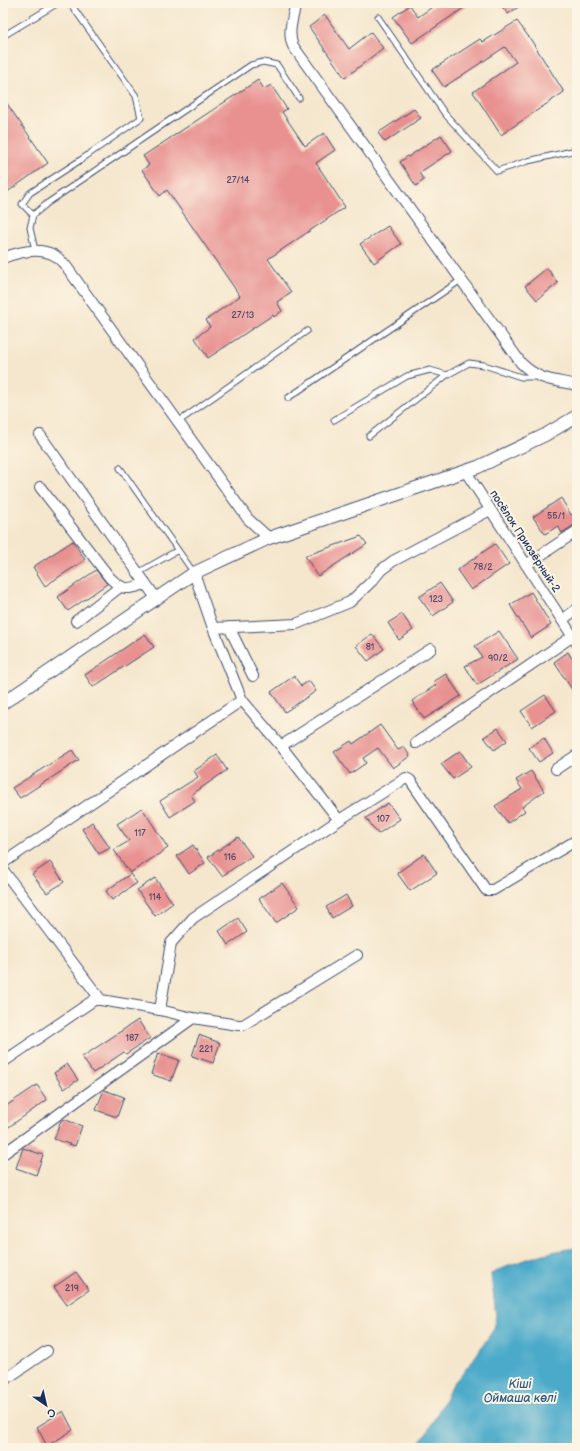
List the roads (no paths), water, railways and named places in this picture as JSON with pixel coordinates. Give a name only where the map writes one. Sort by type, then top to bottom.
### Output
[{"type":"street","points":[[296,3],[290,32],[290,40],[293,46],[521,363],[530,372],[539,377],[577,385]]},
{"type":"street","points":[[3,258],[10,255],[35,250],[53,255],[66,266],[248,519],[268,538]]},
{"type":"street","points":[[3,703],[194,573],[268,538],[466,472],[545,435],[577,416]]},
{"type":"street","points":[[40,435],[156,598]]},
{"type":"street","name":"посёлок Приозёрный-2","points":[[466,472],[575,640]]},
{"type":"street","points":[[40,487],[110,578],[120,587],[129,589],[146,584]]},
{"type":"street","points":[[213,628],[296,624],[350,602],[381,570],[393,561],[490,510]]},
{"type":"street","points":[[526,565],[577,531]]},
{"type":"street","points":[[194,573],[213,628],[242,700],[340,820]]},
{"type":"street","points":[[76,621],[120,587]]},
{"type":"street","points":[[562,620],[577,609]]},
{"type":"street","points":[[229,627],[253,676]]},
{"type":"street","points":[[416,743],[575,640]]},
{"type":"street","points":[[281,746],[431,649]]},
{"type":"street","points":[[3,863],[242,700]]},
{"type":"street","points":[[556,769],[577,755]]},
{"type":"street","points":[[160,1010],[171,943],[193,918],[406,778],[410,780],[486,890],[492,890],[577,840]]},
{"type":"street","points":[[3,870],[100,1000]]},
{"type":"street","points":[[3,1062],[94,1000],[160,1010],[193,1018],[243,1025],[357,955]]},
{"type":"street","points":[[3,1154],[193,1018]]},
{"type":"street","points":[[3,1381],[47,1351]]},
{"type":"lane","points":[[3,36],[58,3]]},
{"type":"lane","points":[[33,215],[22,204],[30,193],[82,160],[141,118],[136,96],[70,3]]},
{"type":"lane","points":[[378,17],[445,114],[497,171],[528,161],[572,151],[577,153]]},
{"type":"lane","points":[[35,250],[30,228],[33,215],[49,202],[251,65],[263,62],[277,65],[299,98]]},
{"type":"lane","points":[[288,398],[461,280]]},
{"type":"lane","points":[[178,422],[307,331]]},
{"type":"lane","points":[[369,436],[447,375],[469,363],[484,365],[521,377],[539,377]]},
{"type":"lane","points":[[334,420],[407,376],[430,370],[447,375]]},
{"type":"lane","points":[[120,468],[194,573]]},
{"type":"lane","points":[[138,573],[178,550]]},
{"type":"water","name":"Кіші Оймаша көлi","points":[[577,1248],[577,1448],[415,1448],[427,1433],[453,1384],[471,1363],[494,1329],[496,1315],[491,1274],[533,1257]]}]
